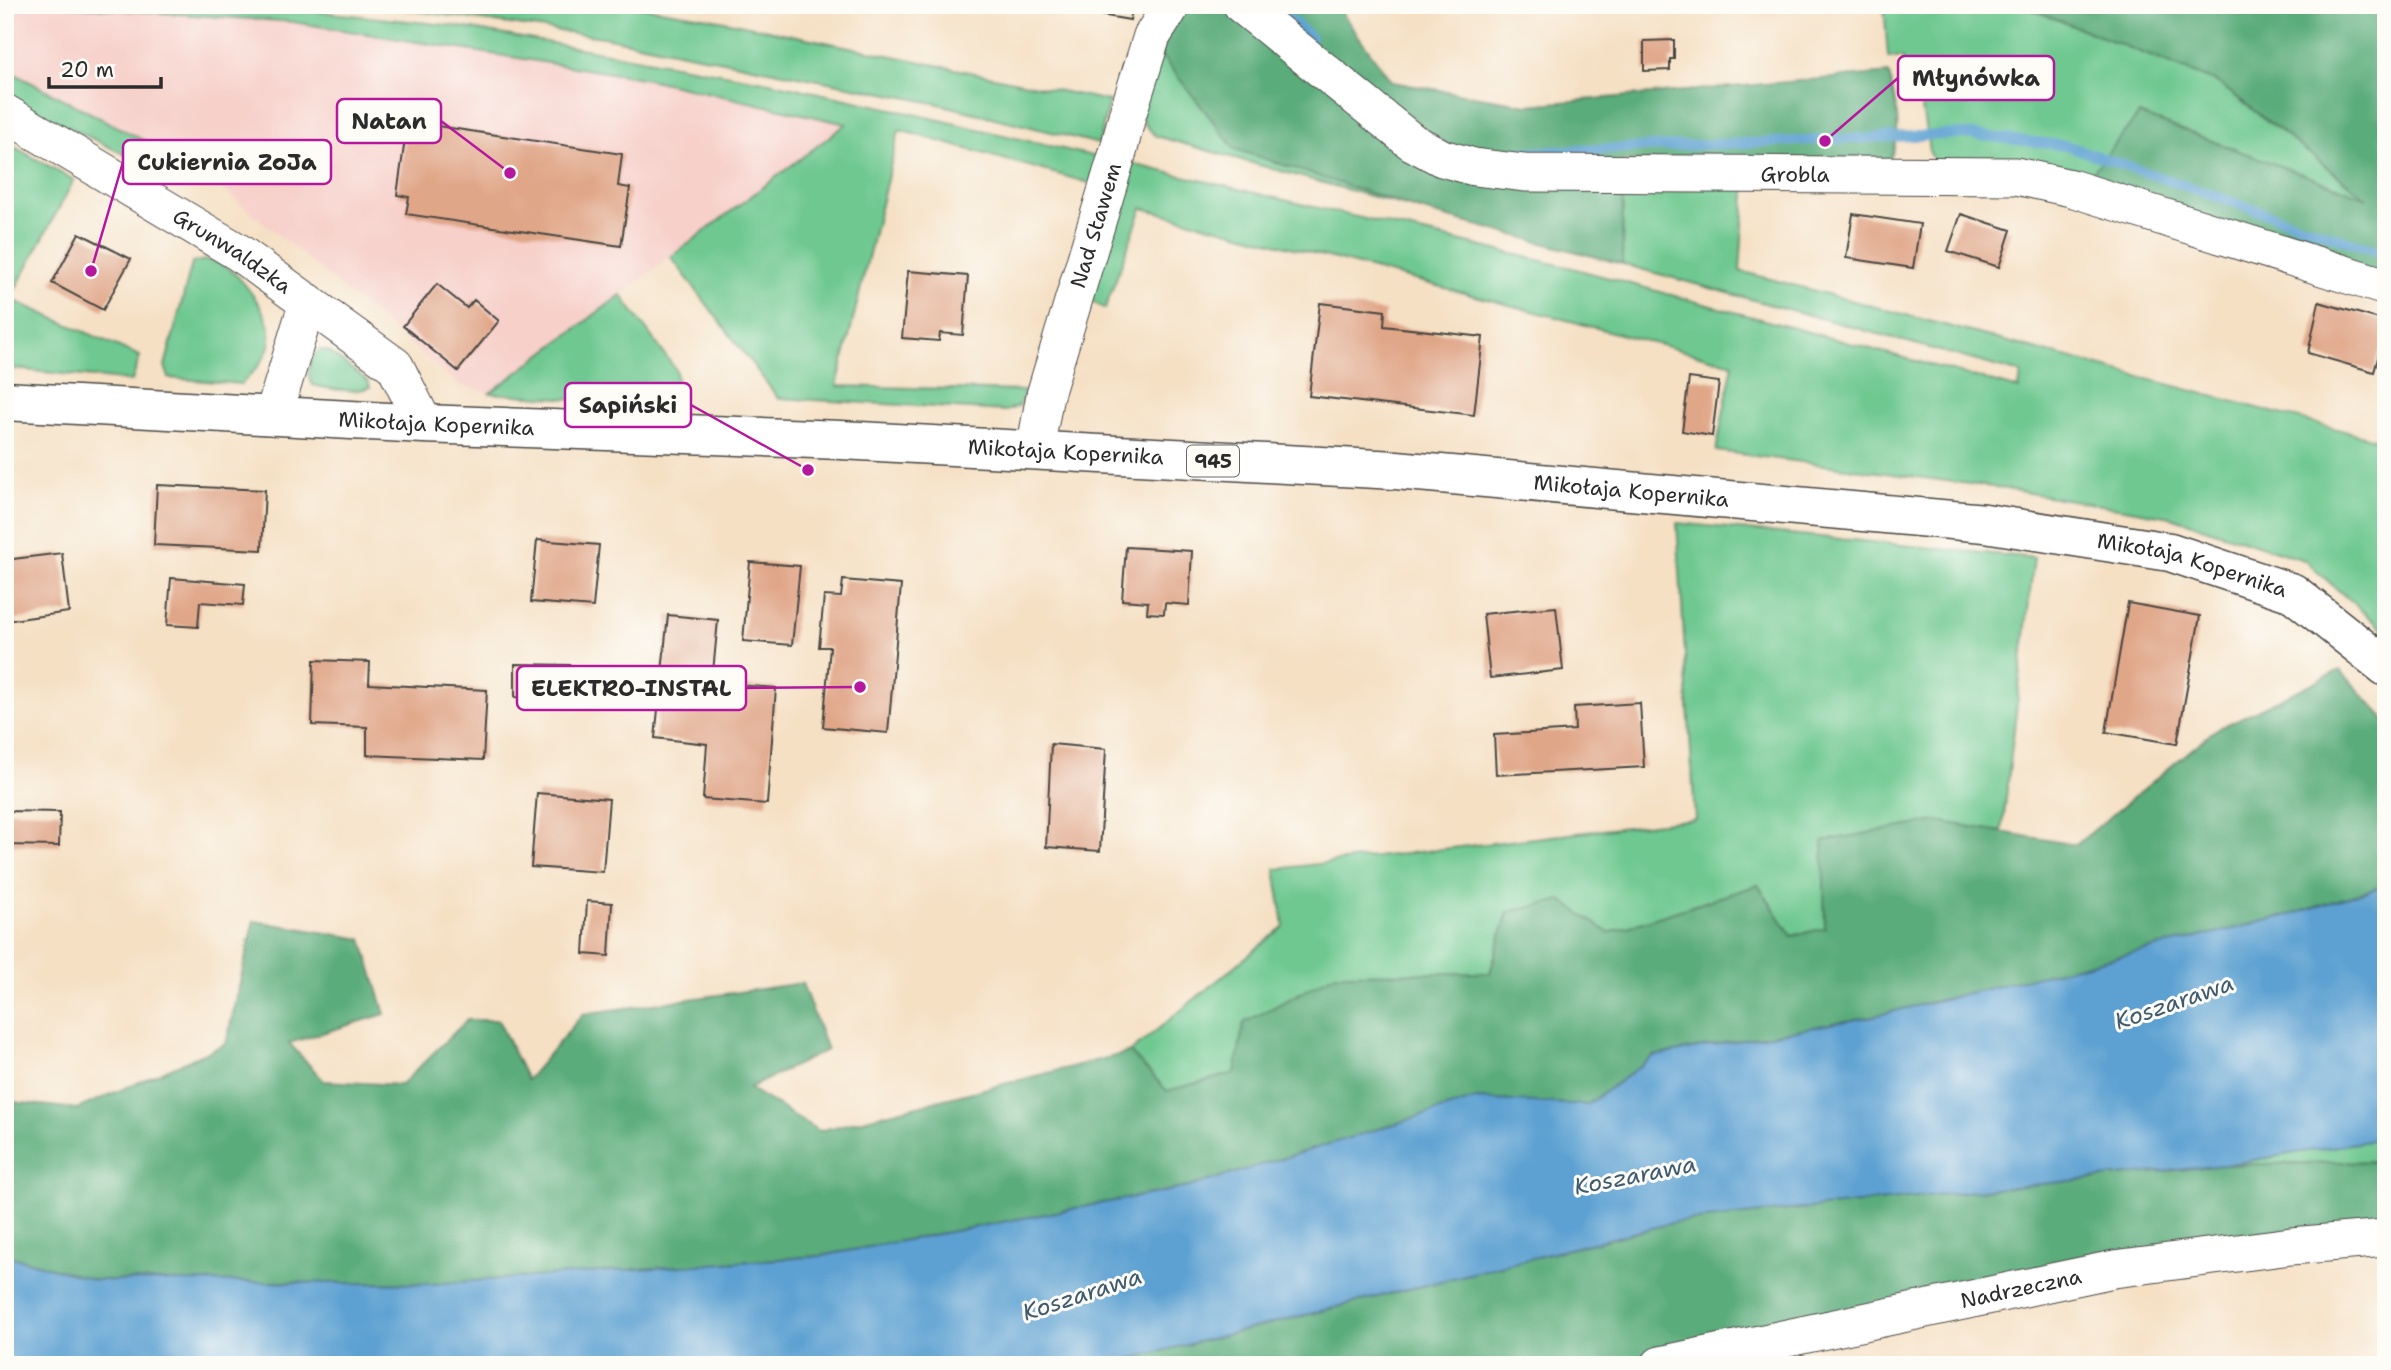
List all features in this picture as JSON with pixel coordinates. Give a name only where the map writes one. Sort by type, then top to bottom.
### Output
[{"type":"main road","name":"Mikołaja Kopernika","points":[[5,401],[424,424],[841,440],[1396,470],[1985,523],[2171,552],[2293,593],[2386,667]]},
{"type":"street","name":"Nad Stawem","points":[[1035,450],[1045,395],[1127,116],[1152,36],[1172,5]]},
{"type":"street","name":"Grobla","points":[[1242,5],[1412,142],[1442,158],[1474,167],[1525,173],[2016,176],[2071,187],[2386,287]]},
{"type":"street","name":"Grunwaldzka","points":[[5,113],[238,252],[395,366],[424,424]]},
{"type":"street","points":[[273,416],[307,302]]},
{"type":"street","name":"Nadrzeczna","points":[[1660,1365],[2114,1269],[2291,1246],[2386,1238]]},
{"type":"shaded area","points":[[5,5],[55,5],[293,22],[648,79],[847,124],[490,393],[459,385],[200,170],[5,69]]},
{"type":"green space","points":[[55,5],[256,5],[455,26],[764,81],[1101,158],[1093,184],[899,130],[837,386],[1025,391],[1019,406],[1006,411],[778,398],[671,257],[846,124],[648,79],[293,22]]},
{"type":"green space","points":[[373,5],[629,5],[710,18],[1109,101],[1099,144],[939,104],[603,37]]},
{"type":"green space","points":[[1200,5],[1227,5],[1399,141],[1623,184],[1622,264],[1434,214],[1235,149],[1160,54],[1179,18]]},
{"type":"green space","points":[[1254,5],[1336,5],[1392,82],[1527,105],[1889,73],[1897,118],[1894,149],[1889,162],[1470,161]]},
{"type":"green space","points":[[1884,5],[2020,5],[2217,82],[2369,200],[2139,114],[2082,186],[1934,161],[1929,151],[1922,108],[1902,58],[1888,57]]},
{"type":"green space","points":[[2020,5],[2386,5],[2386,282],[2082,186],[2139,114],[2367,198],[2217,82]]},
{"type":"green space","points":[[1160,54],[1235,149],[1434,214],[1156,136],[1144,124],[1141,110]]},
{"type":"green space","points":[[5,69],[176,157],[169,167],[154,169],[5,96]]},
{"type":"green space","points":[[5,142],[74,180],[10,299],[140,356],[132,381],[5,368]]},
{"type":"green space","points":[[1128,163],[1572,268],[2019,389],[2021,373],[1622,264],[1623,184],[1746,179],[1740,271],[2386,442],[2386,632],[2304,560],[2171,517],[2000,488],[1716,451],[1733,364],[1142,208],[1105,309],[1088,299]]},
{"type":"green space","points":[[205,260],[225,266],[240,279],[266,316],[270,339],[268,350],[262,361],[241,384],[169,378],[165,366],[192,263]]},
{"type":"green space","points":[[621,295],[676,370],[677,387],[674,398],[652,405],[490,393]]},
{"type":"green space","points":[[320,350],[328,351],[368,381],[370,387],[349,390],[313,385],[309,376],[310,366]]},
{"type":"green space","points":[[1677,523],[2034,558],[2002,832],[1937,821],[1824,841],[1825,929],[1791,936],[1758,885],[1609,933],[1508,912],[1490,973],[1336,974],[1244,1023],[1235,1073],[1167,1091],[1130,1052],[1284,926],[1275,869],[1695,819]]},
{"type":"green space","points":[[2340,670],[2386,720],[2386,885],[2294,914],[1874,1016],[1654,1056],[1587,1105],[1476,1099],[1189,1187],[821,1256],[432,1284],[94,1280],[5,1255],[5,1101],[77,1109],[226,1044],[254,921],[362,939],[385,1014],[289,1043],[324,1081],[401,1085],[467,1020],[498,1020],[527,1080],[583,1014],[802,983],[827,1050],[749,1088],[819,1131],[1130,1052],[1167,1091],[1235,1073],[1244,1023],[1336,974],[1490,973],[1508,912],[1561,900],[1609,933],[1758,885],[1792,936],[1825,928],[1823,841],[1937,821],[2076,845],[2215,730]]},
{"type":"green space","points":[[2386,1138],[2386,1161],[2224,1165]]},
{"type":"green space","points":[[2386,1161],[2386,1226],[1704,1343],[1615,1365],[1106,1365],[1676,1222],[2224,1165]]},
{"type":"water","name":"Koszarawa","points":[[2386,885],[2386,1138],[2224,1165],[1676,1222],[1106,1365],[5,1365],[5,1255],[94,1280],[432,1284],[821,1256],[1189,1187],[1476,1099],[1587,1105],[1654,1056],[1874,1016],[2294,914]]},
{"type":"building","points":[[1072,5],[1133,5],[1130,20],[1071,10]]},
{"type":"building","points":[[1674,40],[1674,59],[1670,59],[1670,70],[1644,71],[1644,41]]},
{"type":"building","points":[[424,124],[622,154],[618,186],[630,188],[621,246],[406,214],[409,197],[397,195],[405,139],[422,142]]},
{"type":"building","points":[[1853,214],[1920,224],[1913,268],[1846,258]]},
{"type":"building","points":[[1961,214],[2011,230],[1999,267],[1948,251]]},
{"type":"building","points":[[79,233],[131,259],[103,310],[52,283]]},
{"type":"building","points":[[908,271],[968,276],[963,335],[940,333],[939,341],[902,338]]},
{"type":"building","points":[[437,284],[467,308],[474,300],[499,321],[458,371],[403,326]]},
{"type":"building","points":[[2319,302],[2386,321],[2383,340],[2386,341],[2386,352],[2380,351],[2374,372],[2308,353]]},
{"type":"building","points":[[1320,303],[1385,311],[1384,326],[1483,337],[1474,415],[1309,396]]},
{"type":"building","points":[[1689,378],[1719,382],[1712,436],[1682,431]]},
{"type":"building","points":[[157,485],[265,490],[262,550],[154,545]]},
{"type":"building","points":[[537,540],[599,545],[593,607],[531,602]]},
{"type":"building","points":[[1126,547],[1192,551],[1189,605],[1165,603],[1164,614],[1147,613],[1148,602],[1122,600]]},
{"type":"building","points":[[62,553],[69,612],[5,621],[5,560]]},
{"type":"building","points":[[750,562],[800,566],[792,645],[743,641]]},
{"type":"building","points":[[171,578],[245,584],[243,605],[200,602],[198,627],[167,625]]},
{"type":"building","points":[[843,580],[901,585],[888,733],[823,727],[830,647],[819,647],[824,596],[841,597]]},
{"type":"building","points":[[2128,603],[2200,616],[2177,744],[2106,732]]},
{"type":"building","points":[[1556,607],[1563,670],[1490,678],[1483,614]]},
{"type":"building","points":[[668,615],[718,620],[712,683],[776,688],[767,804],[703,799],[707,744],[655,738]]},
{"type":"building","points":[[314,660],[370,662],[369,684],[487,690],[483,760],[367,755],[367,727],[312,725]]},
{"type":"building","points":[[515,664],[570,665],[569,698],[515,697]]},
{"type":"building","points":[[1640,703],[1644,767],[1496,775],[1494,735],[1575,730],[1574,707]]},
{"type":"building","points":[[1051,744],[1106,749],[1100,851],[1046,847]]},
{"type":"building","points":[[537,793],[609,799],[603,872],[531,867]]},
{"type":"building","points":[[5,811],[60,812],[59,846],[5,845]]},
{"type":"building","points":[[587,901],[612,903],[609,956],[584,954]]},
{"type":"waterway","points":[[1275,5],[1311,38]]},
{"type":"waterway","points":[[1504,153],[1965,134],[2068,146],[2386,254]]},
{"type":"place","name":"Młynówka","points":[[1825,141]]},
{"type":"place","name":"Natan","points":[[510,173]]},
{"type":"place","name":"Cukiernia ZoJa","points":[[91,271]]},
{"type":"place","name":"Sapiński","points":[[808,470]]},
{"type":"place","name":"ELEKTRO-INSTAL","points":[[860,687]]}]
